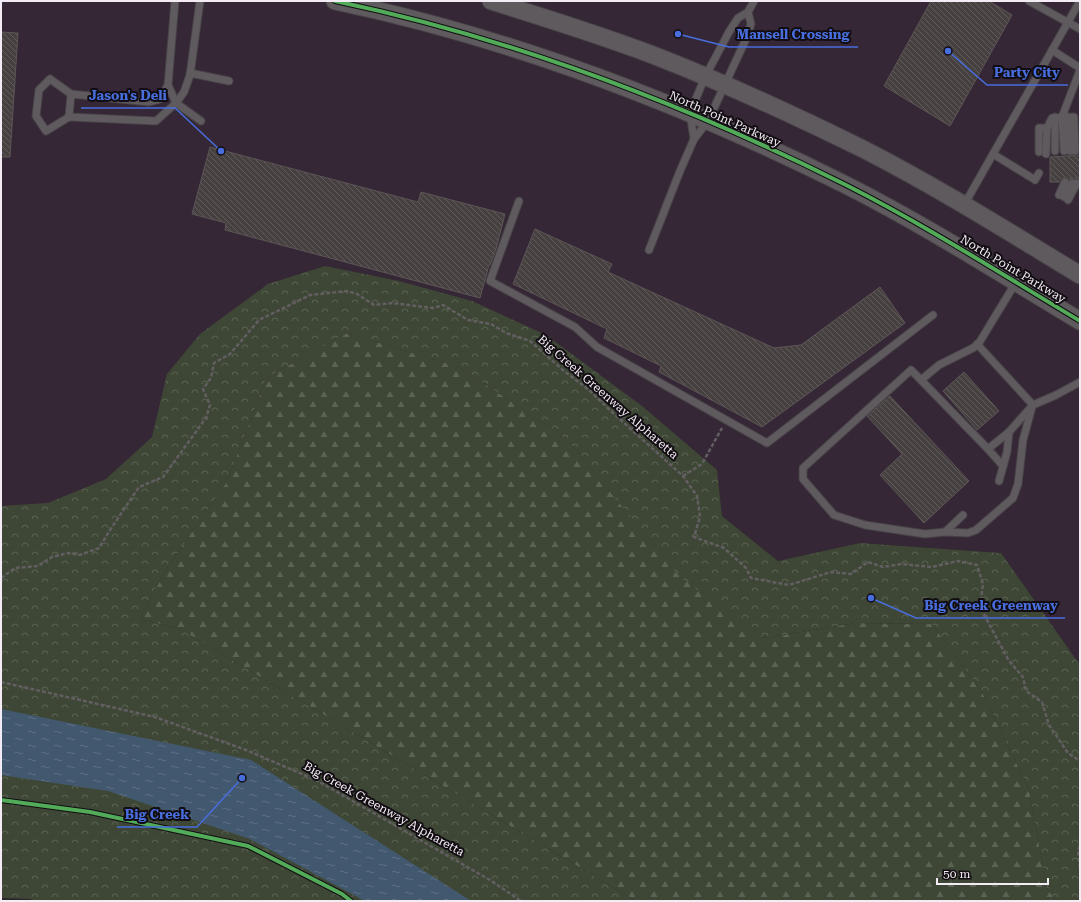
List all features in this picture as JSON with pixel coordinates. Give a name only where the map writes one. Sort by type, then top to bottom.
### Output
[{"type":"street","name":"North Point Parkway","points":[[334,1],[411,19],[515,50],[639,92],[690,113],[763,145],[847,186],[944,239],[1080,321]]},
{"type":"street","points":[[491,1],[653,55],[725,85],[818,128],[865,151],[964,205],[1080,275]]},
{"type":"lane","points":[[175,1],[168,86],[160,98],[149,102],[71,94],[50,79],[39,90],[36,116],[46,131],[69,117],[156,121],[176,103],[184,92],[190,73],[200,1]]},
{"type":"lane","points":[[694,139],[690,113],[705,77],[738,18],[748,12],[754,1]]},
{"type":"lane","points":[[1029,1],[1080,29]]},
{"type":"lane","points":[[964,205],[1080,1]]},
{"type":"lane","points":[[649,250],[680,170],[694,139],[708,121],[746,39],[751,24],[748,12]]},
{"type":"lane","points":[[1052,50],[1080,69],[1055,151]]},
{"type":"lane","points":[[190,73],[229,81]]},
{"type":"lane","points":[[168,86],[176,103],[201,121]]},
{"type":"lane","points":[[69,117],[71,94]]},
{"type":"lane","points":[[1042,153],[1043,128],[1052,118],[1065,117]]},
{"type":"lane","points":[[1065,117],[1070,151],[1065,117]]},
{"type":"lane","points":[[993,154],[1034,179],[1039,173]]},
{"type":"lane","points":[[1071,183],[1072,193],[1064,197],[1071,183]]},
{"type":"lane","points":[[520,202],[490,281],[575,327],[597,347],[767,443],[933,315]]},
{"type":"lane","points":[[921,380],[939,365],[973,348],[977,344],[1016,282]]},
{"type":"lane","points":[[977,344],[1033,405]]},
{"type":"lane","points":[[1003,466],[912,370],[803,468],[803,479],[834,514],[865,525],[924,534],[945,532],[968,533],[976,530],[1013,498],[1018,484],[1023,440],[1033,405]]},
{"type":"lane","points":[[988,449],[1009,432],[1033,405],[1080,382]]},
{"type":"lane","points":[[999,481],[1007,452],[1009,432]]},
{"type":"lane","points":[[945,532],[962,515]]},
{"type":"path","points":[[683,476],[702,464],[726,420]]},
{"type":"path","points":[[1080,846],[1078,851],[1080,868]]},
{"type":"shaded area","points":[[1,1],[1080,1],[1080,665],[1001,553],[860,543],[778,561],[722,516],[717,470],[1,555]]},
{"type":"green space","points":[[325,266],[399,281],[472,301],[546,335],[642,406],[717,470],[722,516],[778,561],[860,543],[1001,553],[1080,665],[1080,901],[1056,901],[1047,888],[1029,789],[982,692],[932,624],[855,623],[764,638],[680,577],[565,437],[459,367],[347,333],[266,378],[226,483],[165,571],[140,619],[180,629],[636,901],[35,901],[30,899],[1,898],[1,506],[48,503],[106,479],[152,437],[167,374],[200,334],[268,284]]},
{"type":"green space","points":[[347,333],[459,367],[565,437],[680,576],[764,638],[855,623],[932,624],[982,692],[1029,789],[1047,888],[1056,901],[636,901],[180,629],[140,619],[165,571],[226,483],[266,378]]},
{"type":"water","points":[[1,709],[251,760],[471,901],[365,901],[250,839],[108,791],[1,775]]},
{"type":"building","points":[[931,1],[989,1],[1012,15],[950,126],[884,86]]},
{"type":"building","points":[[1,32],[18,33],[10,157],[1,157]]},
{"type":"building","points":[[210,147],[418,202],[421,192],[505,214],[496,249],[489,265],[480,298],[225,230],[226,223],[192,214]]},
{"type":"building","points":[[1080,155],[1080,179],[1069,179],[1064,177],[1060,182],[1050,182],[1050,157]]},
{"type":"building","points":[[535,229],[612,264],[608,272],[774,348],[801,345],[880,287],[905,323],[762,427],[659,372],[661,366],[604,338],[607,329],[513,284]]},
{"type":"building","points":[[964,372],[999,411],[977,430],[943,391]]},
{"type":"building","points":[[890,396],[969,481],[924,523],[880,475],[902,454],[867,416]]},
{"type":"cycle path","points":[[335,1],[401,16],[532,54],[596,76],[723,127],[785,155],[906,217],[1080,321]]},
{"type":"cycle path","points":[[1,800],[90,812],[248,846],[342,894],[351,901]]},
{"type":"place","name":"Mansell Crossing","points":[[678,34]]},
{"type":"place","name":"Party City","points":[[948,51]]},
{"type":"place","name":"Jason's Deli","points":[[221,151]]},
{"type":"place","name":"Big Creek Greenway","points":[[871,598]]},
{"type":"place","name":"Big Creek","points":[[242,778]]}]
